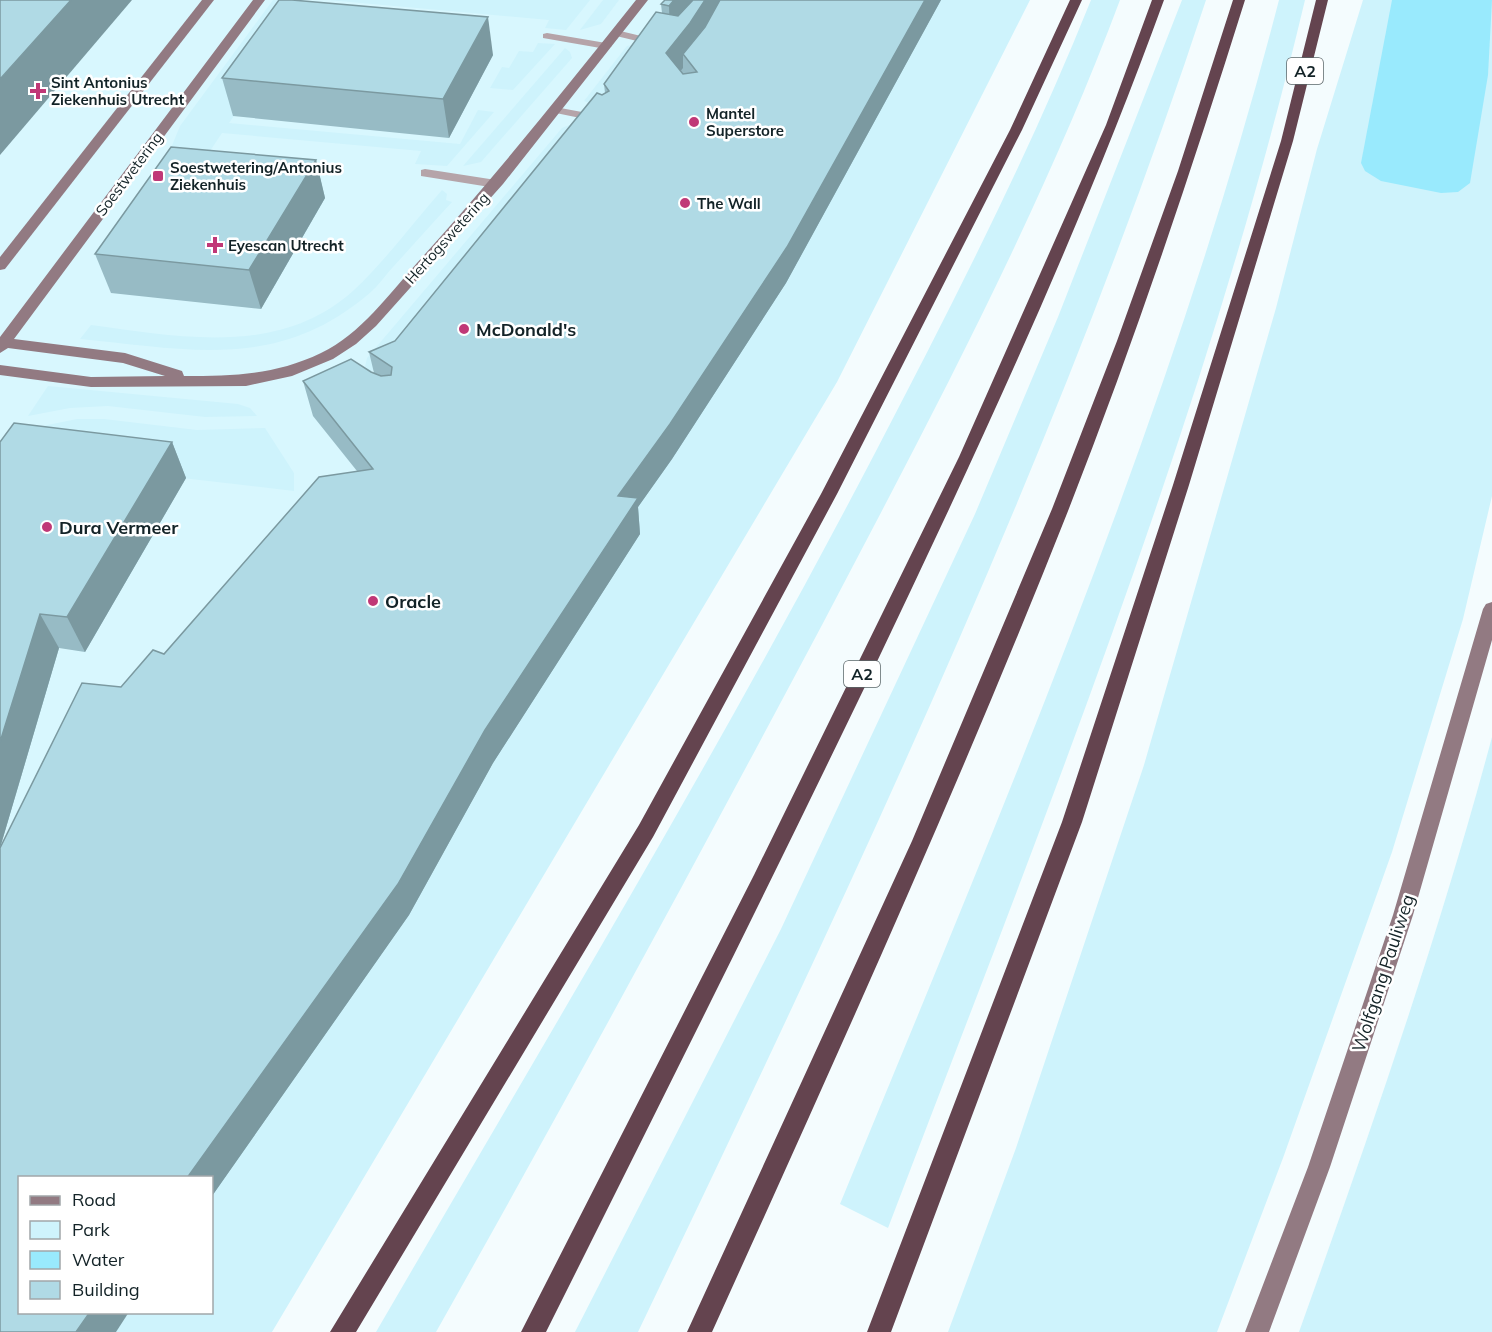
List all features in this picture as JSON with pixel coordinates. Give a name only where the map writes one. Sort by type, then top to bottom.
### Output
[{"type":"highway","points":[[342,1332],[646,831],[829,494],[1016,130],[1076,0]]},
{"type":"highway","name":"A2","points":[[533,1332],[756,892],[967,458],[1112,125],[1158,0]]},
{"type":"highway","points":[[699,1332],[822,1064],[1006,645],[1096,414],[1197,140],[1239,0]]},
{"type":"highway","name":"A2","points":[[879,1332],[1072,822],[1182,485],[1287,141],[1322,0]]},
{"type":"main road","points":[[0,266],[208,0]]},
{"type":"main road","name":"Soestwetering","points":[[1,344],[259,0]]},
{"type":"main road","name":"Hertogswetering","points":[[0,370],[91,382],[193,380],[222,382],[265,378],[332,360],[371,323],[496,184],[642,0]]},
{"type":"main road","name":"Hertogswetering","points":[[1,344],[125,358],[193,380]]},
{"type":"main road","name":"Wolfgang Pauliweg","points":[[1257,1332],[1319,1167],[1403,915],[1492,609]]},
{"type":"lane","points":[[616,33],[667,45]]},
{"type":"lane","points":[[547,36],[606,46]]},
{"type":"lane","points":[[555,110],[594,117],[604,124]]},
{"type":"lane","points":[[424,173],[496,184]]},
{"type":"shaded area","points":[[0,0],[1005,0],[238,1332],[0,1332]]},
{"type":"green space","points":[[273,0],[304,0],[266,46],[280,49],[229,123],[460,144],[478,110],[494,112],[447,166],[415,164],[421,151],[222,133],[208,154],[162,170],[180,126]]},
{"type":"green space","points":[[328,0],[590,0],[566,30],[545,28],[549,20]]},
{"type":"green space","points":[[603,0],[619,0],[601,24],[580,30]]},
{"type":"green space","points":[[941,0],[1030,0],[837,382],[272,1332],[114,1332],[127,1314],[213,1314],[213,1194],[409,915],[493,763],[640,534],[623,528],[840,184]]},
{"type":"green space","points":[[1091,0],[1120,0],[1054,160],[942,395],[727,803],[436,1332],[376,1332],[630,896],[816,565],[989,229],[1042,115]]},
{"type":"green space","points":[[1182,0],[1206,0],[1147,171],[1083,341],[1015,508],[869,840],[638,1332],[575,1332],[781,929],[975,514],[1058,317]]},
{"type":"green space","points":[[1279,0],[1305,0],[1265,157],[1170,467],[1061,773],[888,1228],[840,1204],[1022,759],[1136,459],[1188,307],[1236,154]]},
{"type":"green space","points":[[1363,0],[1492,0],[1492,496],[1463,619],[1392,852],[1283,1158],[1217,1332],[948,1332],[1016,1148],[1144,765],[1276,308],[1317,149]]},
{"type":"green space","points":[[538,43],[555,44],[513,90],[490,88],[502,67],[509,68],[519,51],[533,52]]},
{"type":"green space","points":[[636,44],[597,106],[584,101],[627,46]]},
{"type":"green space","points":[[565,48],[570,52],[572,58],[481,162],[463,166]]},
{"type":"green space","points":[[572,124],[582,125],[383,363],[369,373],[365,367],[367,358],[562,128]]},
{"type":"green space","points":[[442,190],[447,194],[446,200],[452,202],[373,290],[331,320],[297,336],[263,345],[228,350],[193,350],[80,339],[91,325],[159,334],[228,337],[262,334],[295,325],[325,311],[354,290]]},
{"type":"green space","points":[[48,386],[238,404],[250,408],[257,416],[205,417],[108,406],[70,408],[28,416]]},
{"type":"green space","points":[[77,419],[104,419],[197,430],[265,428],[294,473],[294,491],[0,457],[23,430]]},
{"type":"green space","points":[[1492,737],[1492,1332],[1299,1332],[1377,1111],[1426,962]]},
{"type":"water","points":[[1392,0],[1492,0],[1488,75],[1470,183],[1458,192],[1441,193],[1381,181],[1365,171],[1361,163]]},
{"type":"building","points":[[0,0],[71,0],[0,79]]},
{"type":"building","points":[[279,0],[488,17],[443,99],[222,78]]},
{"type":"building","points":[[665,0],[674,0],[669,6],[661,4]]},
{"type":"building","points":[[693,0],[705,0],[666,53],[683,74],[697,72],[683,54],[705,27],[720,0],[925,0],[787,247],[670,424],[618,496],[638,498],[485,730],[398,884],[188,1176],[18,1176],[18,1314],[89,1314],[76,1332],[0,1332],[0,848],[82,683],[121,687],[153,650],[164,654],[319,477],[373,469],[303,381],[351,359],[381,376],[391,375],[392,367],[369,352],[395,341],[597,93],[602,95],[609,91],[604,84],[656,12],[678,16]]},
{"type":"building","points":[[171,147],[316,160],[249,270],[95,254]]},
{"type":"building","points":[[14,423],[172,442],[67,617],[40,614],[0,742],[0,442]]},
{"type":"place","name":"Sint Antonius Ziekenhuis Utrecht","points":[[38,91]]},
{"type":"place","name":"Mantel Superstore","points":[[694,122]]},
{"type":"place","name":"Soestwetering/Antonius Ziekenhuis","points":[[158,176]]},
{"type":"place","name":"The Wall","points":[[685,203]]},
{"type":"place","name":"Eyescan Utrecht","points":[[215,245]]},
{"type":"place","name":"McDonald's","points":[[464,329]]},
{"type":"place","name":"Dura Vermeer","points":[[47,527]]},
{"type":"place","name":"Oracle","points":[[373,601]]}]
